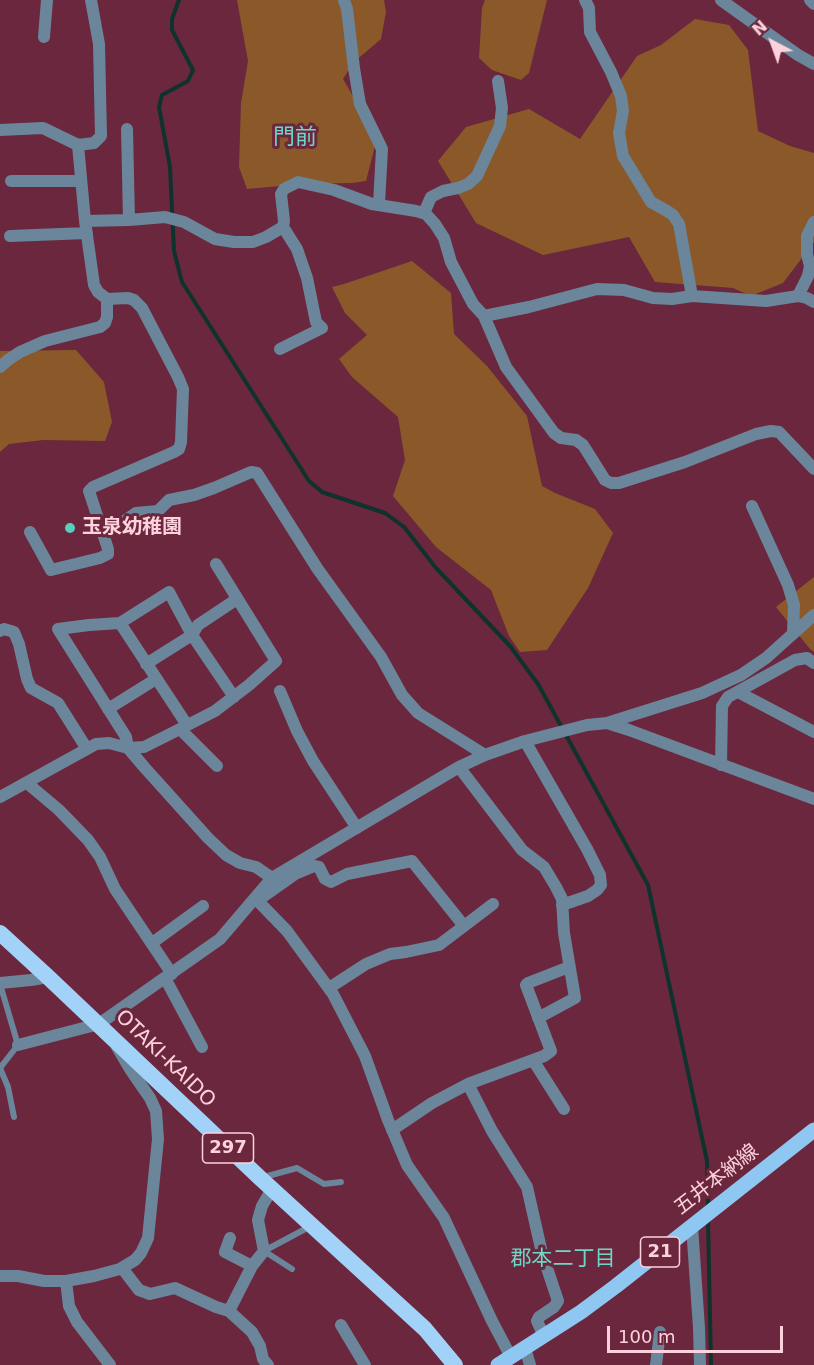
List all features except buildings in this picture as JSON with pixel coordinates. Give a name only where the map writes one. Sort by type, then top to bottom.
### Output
[{"type":"highway","name":"OTAKI-KAIDO","points":[[0,933],[266,1184],[425,1329],[455,1365]]},
{"type":"main road","name":"五井本納線","points":[[511,1357],[598,1299],[814,1130]]},
{"type":"street","points":[[44,37],[47,0]]},
{"type":"street","points":[[0,130],[43,128],[78,145],[94,143],[101,136],[99,44],[91,0]]},
{"type":"street","points":[[344,0],[360,104],[382,149],[379,204]]},
{"type":"street","points":[[585,0],[589,8],[590,32],[621,96],[623,111],[619,133],[622,156],[651,202],[673,215],[679,224],[692,297]]},
{"type":"street","points":[[721,0],[814,64]]},
{"type":"street","points":[[810,0],[814,4]]},
{"type":"street","points":[[423,213],[431,197],[443,190],[468,184],[477,176],[500,126],[502,108],[498,81]]},
{"type":"street","points":[[127,129],[129,220]]},
{"type":"street","points":[[30,531],[51,570],[108,554],[89,490],[179,449],[181,442],[183,389],[142,308],[134,300],[128,298],[107,299],[98,292],[94,285],[78,145]]},
{"type":"street","points":[[11,181],[81,181]]},
{"type":"street","points":[[280,349],[322,328],[316,322],[307,279],[297,249],[283,227],[281,194],[284,189],[298,182],[334,190],[372,204],[426,214],[444,238],[452,262],[473,304],[484,316],[506,367],[554,433],[561,438],[576,440],[583,445],[604,480],[619,483],[674,466],[756,434],[771,431],[779,432],[814,469]]},
{"type":"street","points":[[10,236],[165,217],[184,222],[215,238],[234,242],[253,242],[283,227]]},
{"type":"street","points":[[798,296],[808,276],[810,266],[807,236],[814,222]]},
{"type":"street","points":[[484,316],[597,289],[624,290],[653,298],[692,297],[766,301],[798,296],[814,302]]},
{"type":"street","points":[[0,368],[20,352],[45,340],[100,327],[105,323],[107,317],[107,299]]},
{"type":"street","points":[[104,535],[136,513],[158,511],[169,500],[194,495],[251,472],[257,473],[317,568],[381,657],[402,695],[418,713],[485,755]]},
{"type":"street","points":[[752,506],[788,585],[794,605],[793,633]]},
{"type":"street","points":[[0,797],[96,744],[109,743],[128,748],[144,747],[183,728],[215,711],[249,686],[276,661],[216,564]]},
{"type":"street","points":[[234,697],[192,635],[169,592],[120,623],[58,629],[126,737],[128,748],[226,855],[256,867],[272,878]]},
{"type":"street","points":[[146,664],[192,635],[198,626],[237,599]]},
{"type":"street","points":[[18,1045],[99,1024],[220,939],[272,878],[459,767],[525,741],[587,724],[607,723],[702,693],[741,675],[766,658],[814,615]]},
{"type":"street","points":[[120,623],[156,679],[183,728],[217,766]]},
{"type":"street","points":[[0,631],[4,629],[14,632],[31,688],[45,698],[58,703],[87,749]]},
{"type":"street","points":[[721,765],[722,706],[728,698],[795,660],[807,658],[814,663]]},
{"type":"street","points":[[108,709],[156,679]]},
{"type":"street","points":[[280,691],[313,761],[357,828]]},
{"type":"street","points":[[738,692],[814,732]]},
{"type":"street","points":[[607,723],[814,799]]},
{"type":"street","points":[[525,741],[600,875],[601,885],[597,890],[588,896],[562,905]]},
{"type":"street","points":[[459,767],[522,850],[544,867],[562,899],[564,933],[575,998],[538,1018]]},
{"type":"street","points":[[27,783],[59,810],[88,840],[100,857],[115,889],[152,943],[202,1047]]},
{"type":"street","points":[[256,899],[295,874],[314,866],[319,867],[325,879],[331,882],[347,874],[412,861],[464,926]]},
{"type":"street","points":[[256,899],[287,931],[333,994],[365,1056],[407,1165],[444,1218],[511,1357],[530,1365]]},
{"type":"street","points":[[328,988],[366,964],[390,954],[439,945],[493,904]]},
{"type":"street","points":[[152,943],[203,906]]},
{"type":"street","points":[[392,1130],[432,1103],[468,1084],[544,1056],[551,1051],[526,985],[569,967]]},
{"type":"street","points":[[0,984],[48,977]]},
{"type":"street","points":[[0,1276],[66,1281],[122,1268],[141,1253],[148,1238],[158,1139],[156,1112],[150,1098],[117,1048],[113,1038]]},
{"type":"street","points":[[533,1060],[564,1109]]},
{"type":"street","points":[[468,1084],[492,1131],[527,1186],[542,1253],[558,1301],[537,1321],[544,1336]]},
{"type":"street","points":[[229,1311],[252,1266],[264,1251],[258,1220],[266,1184]]},
{"type":"street","points":[[692,1226],[700,1365]]},
{"type":"street","points":[[230,1238],[225,1252],[252,1266]]},
{"type":"street","points":[[122,1268],[139,1290],[150,1294],[176,1288],[229,1311],[252,1332],[260,1346],[263,1359],[268,1365]]},
{"type":"street","points":[[66,1281],[69,1306],[77,1322],[110,1365]]},
{"type":"street","points":[[341,1325],[365,1365]]},
{"type":"street","points":[[656,1365],[660,1332]]},
{"type":"lane","points":[[0,984],[18,1045],[0,1068],[8,1087],[14,1117]]},
{"type":"lane","points":[[266,1184],[297,1168],[324,1184],[341,1182]]},
{"type":"lane","points":[[292,1269],[264,1251],[312,1226]]},
{"type":"shaded area","points":[[237,0],[384,0],[386,12],[381,39],[354,62],[343,79],[367,120],[375,146],[366,181],[247,189],[239,167],[241,103],[248,61]]},
{"type":"shaded area","points":[[485,0],[547,0],[529,73],[521,80],[492,70],[479,58],[482,8]]},
{"type":"shaded area","points":[[695,19],[729,25],[748,50],[758,131],[790,146],[814,153],[814,242],[783,283],[751,296],[733,288],[655,282],[629,237],[543,255],[476,223],[438,161],[466,127],[529,109],[580,139],[637,56],[661,45]]},
{"type":"shaded area","points":[[412,261],[451,293],[454,334],[487,366],[527,416],[542,486],[595,509],[613,533],[588,588],[547,650],[520,652],[509,636],[491,590],[436,547],[393,496],[405,460],[398,417],[352,377],[339,359],[367,335],[345,313],[332,287]]},
{"type":"shaded area","points":[[76,350],[104,382],[112,422],[105,441],[43,440],[9,444],[0,452],[0,351]]},
{"type":"shaded area","points":[[814,577],[814,652],[776,607]]},
{"type":"waterway","points":[[179,0],[172,19],[172,30],[193,70],[188,81],[162,95],[159,107],[170,167],[174,251],[182,282],[309,481],[322,492],[385,513],[404,527],[436,568],[510,646],[538,684],[648,885],[707,1161],[708,1208]]},
{"type":"waterway","points":[[708,1219],[711,1365]]},
{"type":"place","name":"玉泉幼稚園","points":[[70,528]]},
{"type":"district","name":"門前","points":[[295,138]]},
{"type":"district","name":"郡本二丁目","points":[[563,1260]]}]
